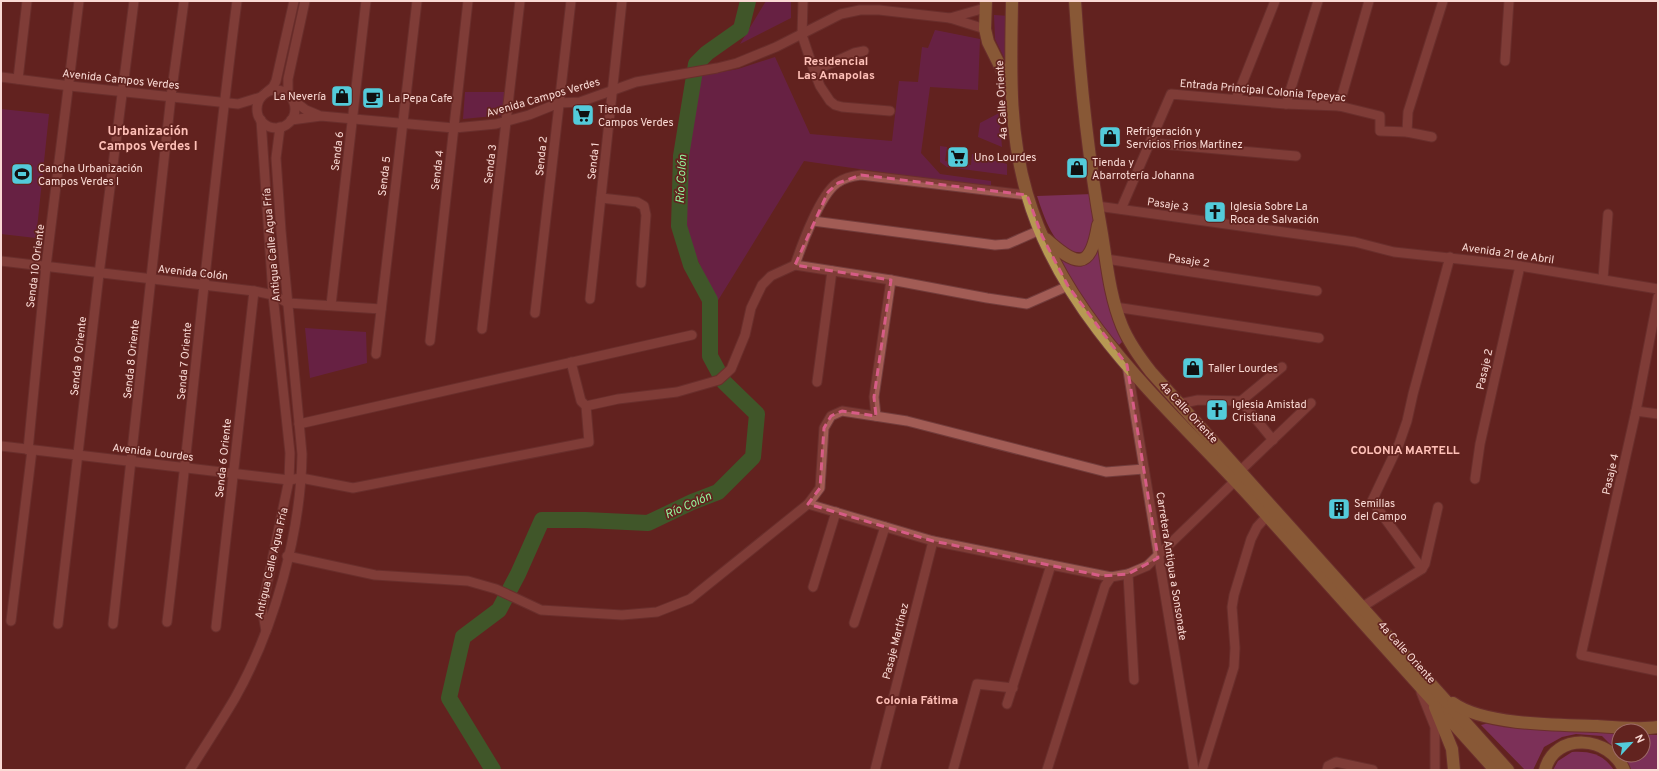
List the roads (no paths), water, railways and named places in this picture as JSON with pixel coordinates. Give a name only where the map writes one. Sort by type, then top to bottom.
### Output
[{"type":"highway","name":"4a Calle Oriente","points":[[1012,1],[1011,88],[1015,137],[1027,195],[1041,233],[1068,286],[1096,326],[1127,365],[1238,476],[1362,607],[1495,770]]},
{"type":"highway","name":"4a Calle Oriente","points":[[1075,1],[1079,55],[1097,206],[1115,307],[1122,327],[1151,372],[1238,476],[1267,516],[1415,681],[1434,695],[1508,770]]},
{"type":"highway","points":[[986,5],[985,29],[993,54],[1011,88]]},
{"type":"highway","points":[[1041,233],[1069,258],[1080,262],[1086,258],[1091,247],[1099,219]]},
{"type":"highway","points":[[1434,695],[1470,713],[1544,725],[1658,727]]},
{"type":"highway","points":[[1434,695],[1452,748],[1454,770]]},
{"type":"highway","points":[[1545,770],[1552,755],[1572,742],[1594,745],[1609,752],[1624,770]]},
{"type":"street","points":[[18,79],[27,1]]},
{"type":"street","name":"Senda 10 Oriente","points":[[11,621],[30,450],[46,266],[70,86],[79,1]]},
{"type":"street","name":"Senda 9 Oriente","points":[[58,624],[79,456],[99,274],[124,92],[134,1]]},
{"type":"street","name":"Senda 8 Oriente","points":[[113,624],[171,96],[184,1]]},
{"type":"street","name":"Senda 7 Oriente","points":[[167,622],[186,469],[203,284],[237,1]]},
{"type":"street","points":[[294,1],[276,81],[273,87],[263,95],[258,106],[260,118],[270,126],[280,127],[291,120],[295,107],[290,97],[288,79],[305,1]]},
{"type":"street","name":"Senda 6","points":[[330,304],[366,1]]},
{"type":"street","name":"Senda 5","points":[[376,354],[416,1]]},
{"type":"street","name":"Senda 4","points":[[430,341],[468,1]]},
{"type":"street","name":"Senda 3","points":[[482,329],[520,1]]},
{"type":"street","name":"Senda 2","points":[[535,314],[571,1]]},
{"type":"street","name":"Senda 1","points":[[590,299],[622,1]]},
{"type":"street","points":[[803,1],[802,35],[814,71],[825,94],[835,105],[890,112]]},
{"type":"street","points":[[1236,99],[1275,1]]},
{"type":"street","points":[[1286,104],[1318,1]]},
{"type":"street","points":[[1339,106],[1369,1]]},
{"type":"street","points":[[1407,132],[1408,112],[1443,1]]},
{"type":"street","points":[[1505,61],[1509,1]]},
{"type":"street","name":"Avenida Campos Verdes","points":[[950,18],[986,5]]},
{"type":"street","name":"Avenida Campos Verdes","points":[[291,120],[321,116],[454,128],[471,128],[507,122],[559,103],[580,102],[636,82],[672,77],[737,63],[802,35],[819,24],[841,14],[860,10],[879,10],[950,18],[985,29]]},
{"type":"street","points":[[814,71],[848,56],[864,51]]},
{"type":"street","name":"Avenida Campos Verdes","points":[[1,77],[238,104],[260,118]]},
{"type":"street","points":[[263,95],[274,90],[290,97]]},
{"type":"street","name":"Entrada Principal Colonia Tepeyac","points":[[1150,143],[1171,94],[1286,104],[1339,106],[1380,116],[1380,131],[1407,132],[1432,137]]},
{"type":"street","name":"Avenida Campos Verdes","points":[[238,104],[263,95]]},
{"type":"street","name":"Avenida Campos Verdes","points":[[290,97],[306,110],[321,116]]},
{"type":"street","name":"Antigua Calle Agua Fría","points":[[260,118],[274,295],[290,453],[289,480],[262,608],[266,632]]},
{"type":"street","name":"Antigua Calle Agua Fría","points":[[266,632],[288,556],[301,478],[302,454],[276,158],[280,127]]},
{"type":"street","points":[[1121,209],[1150,143],[1296,156]]},
{"type":"street","points":[[795,265],[803,243],[828,192],[838,183],[850,177],[861,176],[1027,195]]},
{"type":"street","points":[[601,198],[637,202],[644,206],[646,215],[641,283]]},
{"type":"street","name":"Pasaje 3","points":[[1097,206],[1355,242]]},
{"type":"street","points":[[1603,279],[1608,214]]},
{"type":"street","points":[[814,221],[995,245],[1008,244],[1041,233]]},
{"type":"street","name":"Avenida 21 de Abril","points":[[1355,242],[1394,252],[1450,257],[1520,266],[1658,289]]},
{"type":"street","points":[[1422,569],[1372,501],[1400,444],[1408,421],[1450,257]]},
{"type":"street","name":"Pasaje 2","points":[[1106,259],[1317,291]]},
{"type":"street","name":"Avenida Colón","points":[[1,262],[254,291],[274,295],[288,303],[330,304],[380,309]]},
{"type":"street","points":[[586,406],[618,399],[677,392],[719,380],[731,369],[745,335],[751,308],[762,285],[771,276],[795,265],[832,270],[1027,304],[1068,286]]},
{"type":"street","name":"Pasaje 2","points":[[1475,479],[1480,444],[1520,266]]},
{"type":"street","points":[[817,382],[832,270]]},
{"type":"street","points":[[876,416],[874,398],[891,280]]},
{"type":"street","name":"Senda 6 Oriente","points":[[216,627],[254,291]]},
{"type":"street","name":"Pasaje 4","points":[[1658,297],[1636,411],[1581,655],[1658,671]]},
{"type":"street","points":[[1115,307],[1319,338]]},
{"type":"street","points":[[299,424],[692,335]]},
{"type":"street","points":[[301,478],[353,488],[589,442],[586,406],[580,401],[571,362]]},
{"type":"street","name":"Carretera Antigua a Sonsonate","points":[[1127,365],[1194,770]]},
{"type":"street","points":[[1179,404],[1198,400],[1241,401],[1282,367]]},
{"type":"street","points":[[1241,401],[1273,440]]},
{"type":"street","points":[[808,504],[933,541],[1112,577],[1128,574],[1148,566],[1158,558],[1311,403]]},
{"type":"street","points":[[288,556],[375,575],[468,581],[496,589],[541,610],[622,615],[656,612],[690,599],[808,504],[820,488],[824,428],[831,416],[842,411],[907,421],[1106,472],[1144,469]]},
{"type":"street","points":[[1636,411],[1658,414]]},
{"type":"street","name":"Avenida Lourdes","points":[[1,446],[289,480],[301,478]]},
{"type":"street","points":[[1362,607],[1422,569],[1425,564],[1438,506]]},
{"type":"street","points":[[813,587],[836,512]]},
{"type":"street","points":[[1202,770],[1234,667],[1235,648],[1232,607],[1234,595],[1251,539],[1257,527],[1267,516]]},
{"type":"street","points":[[854,623],[885,526]]},
{"type":"street","name":"Pasaje Martínez","points":[[875,770],[933,541]]},
{"type":"street","points":[[1007,704],[1051,565]]},
{"type":"street","points":[[1128,574],[1134,680]]},
{"type":"street","points":[[1047,770],[1105,586],[1112,577]]},
{"type":"street","points":[[190,770],[235,697],[266,632]]},
{"type":"street","points":[[1415,681],[1426,702],[1435,727],[1435,770]]},
{"type":"street","points":[[953,770],[976,684],[1013,688]]},
{"type":"street","points":[[1327,770],[1328,766],[1336,762],[1373,770]]},
{"type":"waterway","name":"Río Colón","points":[[493,770],[449,698],[463,637],[499,610],[518,574],[542,520],[585,520],[648,523],[692,502],[718,492],[753,457],[757,414],[724,382],[710,356],[710,300],[691,265],[679,226],[681,156],[696,64],[707,53],[741,29],[748,1]]},
{"type":"place","name":"La Nevería","points":[[342,96]]},
{"type":"place","name":"La Pepa Cafe","points":[[373,98]]},
{"type":"place","name":"Tienda Campos Verdes","points":[[583,115]]},
{"type":"place","name":"Refrigeración y Servicios Frios Martinez","points":[[1110,137]]},
{"type":"place","name":"Uno Lourdes","points":[[958,157]]},
{"type":"place","name":"Tienda y Abarrotería Johanna","points":[[1077,168]]},
{"type":"place","name":"Cancha Urbanización Campos Verdes I","points":[[22,174]]},
{"type":"place","name":"Iglesia Sobre La Roca de Salvación","points":[[1215,212]]},
{"type":"place","name":"Taller Lourdes","points":[[1193,368]]},
{"type":"place","name":"Iglesia Amistad Cristiana","points":[[1217,410]]},
{"type":"place","name":"Semillas del Campo","points":[[1339,509]]},
{"type":"district","name":"Residencial Las Amapolas","points":[[836,68]]},
{"type":"district","name":"Urbanización Campos Verdes I","points":[[148,138]]},
{"type":"district","name":"COLONIA MARTELL","points":[[1405,450]]},
{"type":"district","name":"Colonia Fátima","points":[[917,700]]}]
